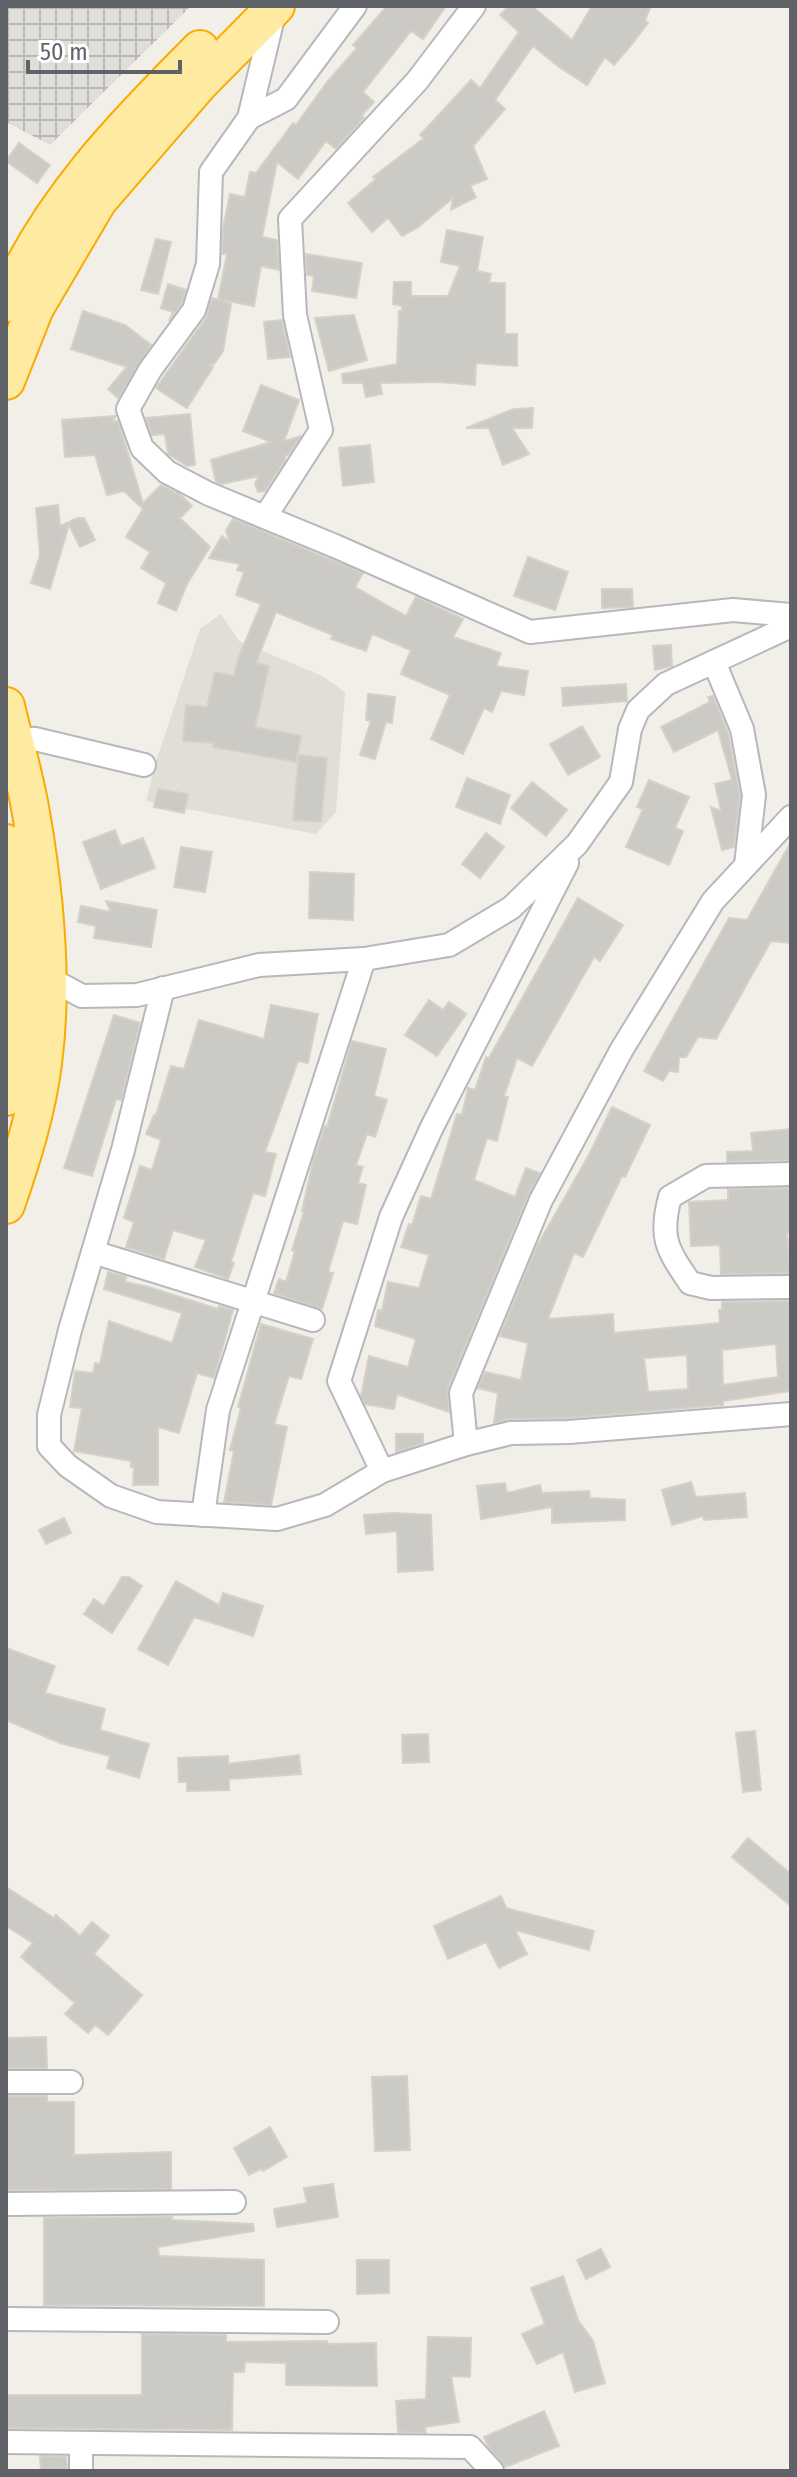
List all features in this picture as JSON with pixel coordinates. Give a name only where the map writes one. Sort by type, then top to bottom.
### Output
[{"type":"highway","points":[[6,303],[13,272],[67,195],[131,120],[262,9]]},
{"type":"highway","points":[[6,381],[35,308],[98,201],[262,9]]},
{"type":"highway","points":[[6,1205],[27,1139],[43,1064],[47,974],[39,866],[10,722]]},
{"type":"highway","points":[[6,843],[17,922],[20,989],[17,1036],[6,1097]]},
{"type":"street","points":[[249,118],[286,99],[355,6]]},
{"type":"street","points":[[265,517],[321,430],[295,315],[290,219],[417,81],[474,6]]},
{"type":"street","points":[[262,9],[272,22],[249,118],[211,172],[208,264],[194,310],[150,370],[128,409],[142,448],[167,472],[209,494],[530,632],[733,610],[791,615]]},
{"type":"street","points":[[382,1471],[339,1381],[391,1217],[432,1127],[577,844],[621,782],[630,729],[638,710],[666,684],[791,626]]},
{"type":"street","points":[[714,662],[742,729],[754,795],[746,865]]},
{"type":"street","points":[[10,722],[35,739],[144,765]]},
{"type":"street","points":[[466,1444],[461,1393],[541,1200],[622,1049],[713,901],[791,817]]},
{"type":"street","points":[[47,974],[52,980],[82,996],[137,995],[259,965],[364,959],[449,945],[511,908],[577,844]]},
{"type":"street","points":[[203,1515],[218,1410],[364,959]]},
{"type":"street","points":[[163,988],[123,1150],[70,1330],[49,1415],[49,1446],[68,1466],[111,1496],[157,1512],[277,1519],[325,1505],[382,1471],[511,1433],[569,1432],[791,1414]]},
{"type":"street","points":[[791,1174],[706,1176],[670,1197],[663,1222],[668,1251],[690,1283],[711,1288],[791,1287]]},
{"type":"street","points":[[93,1252],[313,1320]]},
{"type":"street","points":[[6,2082],[71,2082]]},
{"type":"street","points":[[6,2204],[234,2202]]},
{"type":"street","points":[[6,2319],[327,2322]]},
{"type":"street","points":[[6,2442],[470,2447],[492,2471]]},
{"type":"street","points":[[81,2443],[81,2471]]},
{"type":"shaded area","points":[[6,6],[191,6],[50,145],[6,122]]},
{"type":"shaded area","points":[[221,614],[239,641],[322,676],[345,692],[336,812],[316,834],[146,801],[200,629]]},
{"type":"building","points":[[387,6],[446,6],[423,39],[411,31],[363,92],[374,102],[336,149],[326,141],[298,179],[277,162],[262,237],[277,240],[279,270],[261,266],[254,306],[218,299],[227,254],[222,254],[223,228],[230,194],[245,197],[250,172],[256,173],[293,123],[296,125],[327,82],[357,48],[353,45]]},
{"type":"building","points":[[509,6],[532,6],[572,40],[592,6],[651,6],[645,20],[648,23],[631,45],[614,65],[605,57],[587,85],[533,46],[495,100],[505,109],[473,146],[487,179],[470,186],[476,197],[451,210],[453,198],[417,228],[402,236],[388,218],[372,232],[348,203],[376,179],[373,177],[424,138],[420,135],[471,80],[480,88],[519,32],[500,15]]},
{"type":"building","points":[[19,143],[50,165],[37,183],[6,161]]},
{"type":"building","points":[[447,230],[483,237],[477,271],[491,274],[489,283],[505,283],[505,334],[517,334],[517,366],[476,363],[475,385],[380,383],[382,394],[366,397],[363,383],[343,383],[342,374],[397,364],[399,311],[402,311],[402,306],[393,304],[394,282],[411,282],[411,296],[448,296],[460,266],[441,262]]},
{"type":"building","points":[[156,239],[171,242],[158,294],[141,290]]},
{"type":"building","points":[[306,254],[362,263],[356,298],[312,291],[314,276],[307,275]]},
{"type":"building","points":[[168,284],[186,290],[169,321],[173,312],[161,308]]},
{"type":"building","points":[[212,298],[231,304],[223,351],[214,364],[208,365],[213,367],[187,408],[156,388],[206,318]]},
{"type":"building","points":[[83,311],[125,325],[151,345],[118,398],[108,389],[127,367],[71,349]]},
{"type":"building","points":[[354,315],[367,360],[329,371],[315,318]]},
{"type":"building","points":[[282,320],[290,357],[268,359],[264,322]]},
{"type":"building","points":[[261,385],[299,400],[284,441],[301,436],[285,456],[265,491],[258,492],[255,483],[259,476],[222,484],[216,482],[211,460],[271,442],[243,431]]},
{"type":"building","points":[[533,408],[532,428],[512,428],[529,454],[503,465],[489,428],[466,428],[514,409]]},
{"type":"building","points":[[190,414],[195,465],[187,466],[168,454],[165,434],[152,435],[146,418]]},
{"type":"building","points":[[116,416],[112,422],[118,421],[143,503],[161,485],[181,495],[192,506],[180,518],[210,547],[187,584],[176,611],[158,603],[166,583],[141,568],[150,552],[126,537],[143,509],[124,491],[107,495],[95,455],[65,457],[62,420]]},
{"type":"building","points":[[370,445],[374,482],[343,486],[339,448]]},
{"type":"building","points":[[58,505],[60,526],[84,518],[95,540],[80,547],[69,525],[50,589],[31,583],[40,555],[36,508]]},
{"type":"building","points":[[233,519],[363,573],[355,587],[406,616],[416,597],[463,619],[453,637],[501,653],[496,666],[528,671],[524,695],[501,691],[492,712],[484,708],[463,754],[431,739],[450,695],[401,674],[411,650],[372,634],[366,651],[331,639],[333,635],[276,612],[256,663],[269,666],[255,727],[301,736],[296,762],[213,747],[214,743],[183,741],[186,705],[207,707],[215,672],[234,676],[261,604],[236,595],[244,572],[237,570],[240,564],[209,558],[222,536],[229,542],[226,530]]},
{"type":"building","points":[[528,557],[568,572],[555,610],[514,596]]},
{"type":"building","points":[[602,589],[632,589],[633,607],[602,608]]},
{"type":"building","points":[[671,645],[672,666],[655,670],[653,646]]},
{"type":"building","points":[[626,684],[627,701],[563,706],[562,688]]},
{"type":"building","points":[[368,694],[395,697],[392,723],[386,722],[375,759],[360,755],[371,721],[366,720]]},
{"type":"building","points":[[713,696],[728,733],[740,795],[734,847],[722,850],[711,807],[721,811],[715,784],[732,780],[718,730],[674,752],[661,727],[710,702],[708,697]]},
{"type":"building","points":[[582,726],[600,757],[568,775],[550,744]]},
{"type":"building","points":[[299,755],[327,758],[321,822],[293,820]]},
{"type":"building","points":[[467,778],[510,795],[500,824],[456,807]]},
{"type":"building","points":[[649,780],[689,797],[675,828],[683,831],[669,865],[626,847],[643,809],[637,807]]},
{"type":"building","points":[[532,782],[567,810],[546,836],[511,808]]},
{"type":"building","points":[[158,789],[188,794],[184,813],[154,807]]},
{"type":"building","points":[[115,830],[121,846],[143,838],[155,868],[101,889],[83,842]]},
{"type":"building","points":[[486,833],[504,847],[480,878],[462,864]]},
{"type":"building","points":[[791,842],[791,943],[771,941],[716,1039],[698,1037],[686,1057],[679,1057],[678,1072],[669,1071],[663,1081],[644,1071],[729,918],[747,920]]},
{"type":"building","points":[[181,847],[212,852],[205,892],[174,887]]},
{"type":"building","points":[[310,872],[354,874],[353,920],[309,918]]},
{"type":"building","points":[[578,898],[623,925],[600,961],[594,957],[532,1066],[517,1058],[504,1096],[508,1097],[497,1141],[487,1138],[474,1180],[515,1197],[526,1168],[540,1173],[448,1388],[449,1412],[397,1394],[394,1409],[365,1404],[361,1396],[369,1356],[408,1367],[416,1339],[375,1326],[378,1310],[382,1311],[388,1282],[419,1288],[429,1255],[401,1247],[409,1224],[412,1225],[421,1196],[431,1199],[457,1114],[462,1115],[468,1088],[475,1090],[486,1057],[489,1058]]},
{"type":"building","points":[[106,901],[157,910],[151,947],[94,938],[96,926],[78,922],[81,906],[111,912]]},
{"type":"building","points":[[429,1000],[443,1010],[449,1002],[466,1014],[437,1056],[405,1035]]},
{"type":"building","points":[[271,1005],[318,1014],[308,1063],[298,1061],[265,1152],[276,1154],[265,1196],[253,1193],[228,1279],[195,1267],[206,1240],[173,1230],[164,1259],[126,1247],[134,1222],[124,1218],[140,1166],[152,1170],[161,1140],[146,1134],[156,1115],[171,1066],[184,1069],[199,1020],[264,1039]]},
{"type":"building","points":[[114,1015],[140,1023],[121,1100],[116,1099],[92,1176],[64,1168]]},
{"type":"building","points":[[352,1041],[386,1049],[374,1096],[387,1100],[375,1137],[367,1134],[356,1165],[363,1167],[358,1183],[366,1185],[357,1224],[343,1221],[328,1272],[333,1273],[322,1309],[274,1293],[279,1279],[286,1282],[313,1162],[327,1127]]},
{"type":"building","points":[[612,1107],[650,1125],[583,1257],[574,1253],[548,1319],[613,1314],[614,1333],[720,1323],[722,1302],[791,1301],[791,1391],[723,1401],[723,1405],[568,1418],[510,1419],[494,1423],[498,1393],[478,1388],[485,1372],[521,1380],[528,1343],[500,1336],[536,1248],[590,1153]],"holes":[[[776,1344],[778,1377],[723,1385],[722,1350]],[[687,1355],[688,1389],[648,1392],[644,1358]]]},
{"type":"building","points":[[791,1129],[791,1160],[727,1162],[727,1152],[753,1151],[751,1133]]},
{"type":"building","points":[[791,1188],[791,1233],[787,1233],[790,1273],[721,1274],[720,1245],[691,1246],[689,1202],[728,1200],[728,1189]]},
{"type":"building","points":[[108,1272],[126,1277],[125,1282],[218,1309],[219,1306],[233,1310],[214,1378],[197,1373],[179,1433],[158,1427],[158,1485],[133,1485],[134,1467],[131,1467],[131,1461],[74,1451],[82,1408],[70,1407],[75,1371],[93,1373],[95,1363],[100,1364],[109,1321],[172,1343],[182,1313],[104,1289]]},
{"type":"building","points":[[261,1324],[313,1339],[301,1379],[289,1376],[274,1424],[287,1427],[271,1505],[224,1502],[234,1451],[230,1450],[241,1408],[238,1407]]},
{"type":"building","points":[[396,1434],[423,1434],[423,1443],[396,1452]]},
{"type":"building","points":[[691,1482],[696,1497],[745,1493],[747,1517],[704,1520],[703,1516],[672,1525],[662,1490]]},
{"type":"building","points":[[505,1483],[507,1493],[540,1485],[542,1493],[589,1491],[590,1498],[625,1500],[625,1520],[552,1523],[552,1507],[481,1519],[477,1486]]},
{"type":"building","points":[[364,1515],[431,1515],[433,1570],[398,1572],[397,1531],[366,1534]]},
{"type":"building","points":[[64,1518],[71,1533],[46,1544],[39,1530]]},
{"type":"building","points":[[122,1577],[129,1577],[142,1586],[112,1633],[84,1614],[94,1599],[104,1606]]},
{"type":"building","points":[[176,1581],[219,1605],[223,1593],[263,1606],[253,1636],[194,1617],[168,1665],[138,1649]]},
{"type":"building","points":[[6,1648],[55,1666],[45,1693],[105,1709],[100,1730],[149,1744],[139,1778],[107,1768],[110,1756],[60,1743],[6,1720]]},
{"type":"building","points":[[755,1731],[761,1790],[743,1792],[736,1733]]},
{"type":"building","points":[[428,1734],[429,1762],[403,1763],[402,1735]]},
{"type":"building","points":[[299,1755],[301,1774],[229,1779],[229,1790],[187,1791],[187,1782],[179,1782],[178,1758],[228,1756],[228,1764]]},
{"type":"building","points":[[748,1838],[791,1874],[791,1906],[732,1857]]},
{"type":"building","points":[[6,1887],[54,1918],[56,1915],[80,1936],[92,1922],[109,1936],[94,1954],[142,1995],[108,2035],[95,2025],[88,2033],[65,2014],[75,2003],[21,1957],[33,1943],[6,1926]]},
{"type":"building","points":[[501,1896],[506,1908],[594,1931],[589,1950],[515,1930],[527,1954],[499,1968],[486,1942],[448,1959],[434,1926]]},
{"type":"building","points":[[46,2037],[47,2068],[6,2068],[6,2038]]},
{"type":"building","points":[[407,2076],[410,2150],[375,2151],[372,2077]]},
{"type":"building","points":[[6,2096],[47,2096],[47,2102],[74,2102],[74,2155],[171,2152],[171,2189],[6,2190]]},
{"type":"building","points":[[270,2127],[287,2157],[249,2175],[234,2148]]},
{"type":"building","points":[[333,2184],[338,2217],[277,2227],[274,2209],[307,2203],[304,2188]]},
{"type":"building","points":[[172,2217],[172,2220],[253,2224],[254,2231],[158,2247],[159,2256],[264,2260],[264,2306],[44,2305],[44,2218]]},
{"type":"building","points":[[601,2249],[610,2267],[586,2279],[577,2260]]},
{"type":"building","points":[[357,2260],[389,2260],[389,2293],[357,2294]]},
{"type":"building","points":[[563,2276],[578,2320],[593,2341],[605,2383],[575,2392],[563,2352],[537,2364],[522,2334],[545,2324],[531,2288]]},
{"type":"building","points":[[142,2334],[226,2335],[226,2342],[376,2343],[377,2386],[286,2385],[286,2363],[245,2362],[244,2372],[233,2372],[232,2430],[6,2428],[6,2395],[142,2395]]},
{"type":"building","points":[[428,2337],[471,2338],[470,2377],[451,2376],[459,2422],[425,2427],[426,2433],[398,2432],[396,2401],[426,2399]]},
{"type":"building","points":[[544,2411],[559,2446],[505,2467],[484,2437]]},
{"type":"building","points":[[40,2456],[66,2457],[67,2471],[41,2471]]}]
